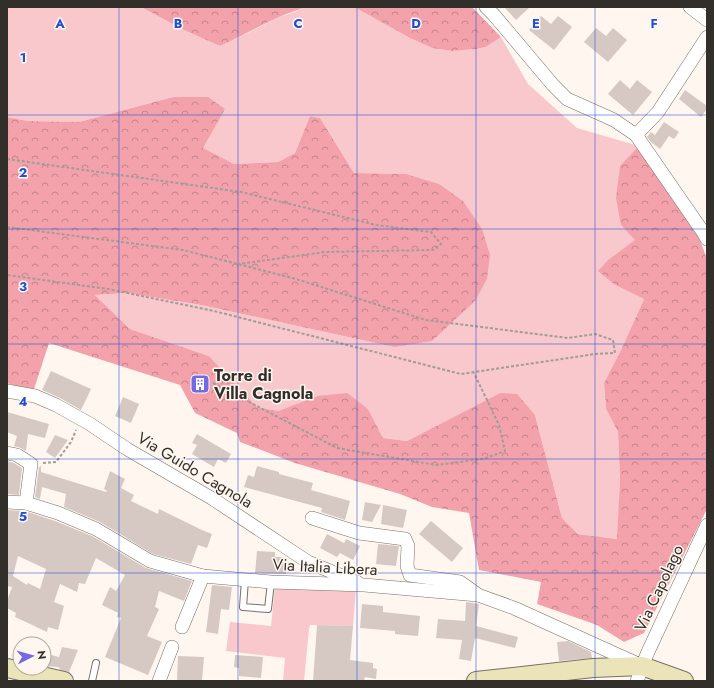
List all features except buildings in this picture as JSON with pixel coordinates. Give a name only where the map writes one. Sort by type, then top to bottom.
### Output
[{"type":"main road","points":[[7,668],[64,681]]},
{"type":"main road","points":[[476,681],[640,673],[684,681]]},
{"type":"street","points":[[486,7],[553,85],[567,99],[614,120],[636,135],[707,239]]},
{"type":"street","points":[[690,7],[707,20]]},
{"type":"street","points":[[636,135],[658,112],[707,37]]},
{"type":"street","name":"Via Guido Cagnola","points":[[7,391],[35,396],[56,405],[90,424],[127,449],[213,499],[308,562],[364,585]]},
{"type":"street","points":[[7,453],[17,455],[31,464],[26,503]]},
{"type":"street","name":"Via Italia Libera","points":[[7,502],[26,503],[58,513],[96,529],[150,561],[203,576],[272,582],[364,585],[478,595],[514,608],[600,647],[640,673]]},
{"type":"street","points":[[312,518],[359,533],[405,539],[408,546],[407,566],[410,575],[460,582],[478,595]]},
{"type":"street","name":"Via Capolago","points":[[640,673],[707,525]]},
{"type":"street","points":[[182,627],[203,576]]},
{"type":"street","points":[[159,681],[172,647]]},
{"type":"lane","points":[[244,580],[243,607],[268,610],[272,582]]},
{"type":"lane","points":[[92,681],[96,663]]},
{"type":"path","points":[[7,160],[241,192],[376,225],[431,232],[441,244],[433,250],[325,252],[238,264]]},
{"type":"path","points":[[7,227],[182,250],[296,279],[426,320],[568,338],[595,334],[613,340],[615,352],[461,374],[214,311],[108,289],[7,275]]},
{"type":"path","points":[[213,383],[337,448],[436,465],[483,459],[505,451],[499,425],[474,373]]},
{"type":"path","points":[[31,464],[56,462],[71,442],[78,427],[84,430],[90,424]]},
{"type":"shaded area","points":[[7,7],[141,7],[184,30],[220,46],[279,17],[305,7],[354,7],[410,38],[432,48],[452,51],[476,49],[486,47],[501,37],[528,84],[577,128],[639,146],[621,225],[636,240],[608,260],[615,285],[644,299],[604,383],[606,409],[618,432],[620,480],[618,539],[578,534],[562,518],[535,415],[500,393],[407,441],[383,438],[368,409],[317,396],[278,411],[257,407],[209,356],[130,329],[95,295],[127,293],[201,305],[394,347],[406,174],[354,173],[320,118],[310,116],[295,153],[278,162],[234,164],[202,148],[225,109],[173,97],[79,122],[28,121],[7,117]]},
{"type":"shaded area","points":[[275,587],[356,589],[353,626],[310,625],[304,681],[283,681],[285,658],[226,651],[230,622],[271,626]]},
{"type":"green space","points":[[141,7],[305,7],[279,17],[220,46],[184,30]]},
{"type":"green space","points":[[354,7],[472,7],[501,37],[486,47],[476,49],[452,51],[432,48],[410,38]]},
{"type":"green space","points":[[173,97],[208,97],[225,109],[203,148],[234,164],[278,162],[295,153],[310,116],[320,118],[354,173],[406,174],[439,184],[463,201],[482,229],[490,255],[487,279],[475,301],[432,341],[394,347],[201,305],[127,293],[95,295],[130,329],[209,356],[257,407],[278,411],[317,396],[347,393],[368,409],[383,438],[407,441],[500,393],[517,394],[535,415],[562,518],[578,534],[617,539],[620,480],[618,432],[606,409],[604,383],[644,299],[615,285],[598,271],[608,260],[635,240],[621,225],[616,198],[620,166],[639,146],[698,235],[707,259],[707,509],[644,633],[624,642],[597,625],[537,604],[541,582],[479,570],[469,513],[432,507],[400,494],[295,463],[240,442],[237,433],[195,413],[180,385],[49,343],[33,392],[7,383],[7,117],[28,121],[79,122]]},
{"type":"place","name":"Torre di Villa Cagnola","points":[[200,384]]}]
